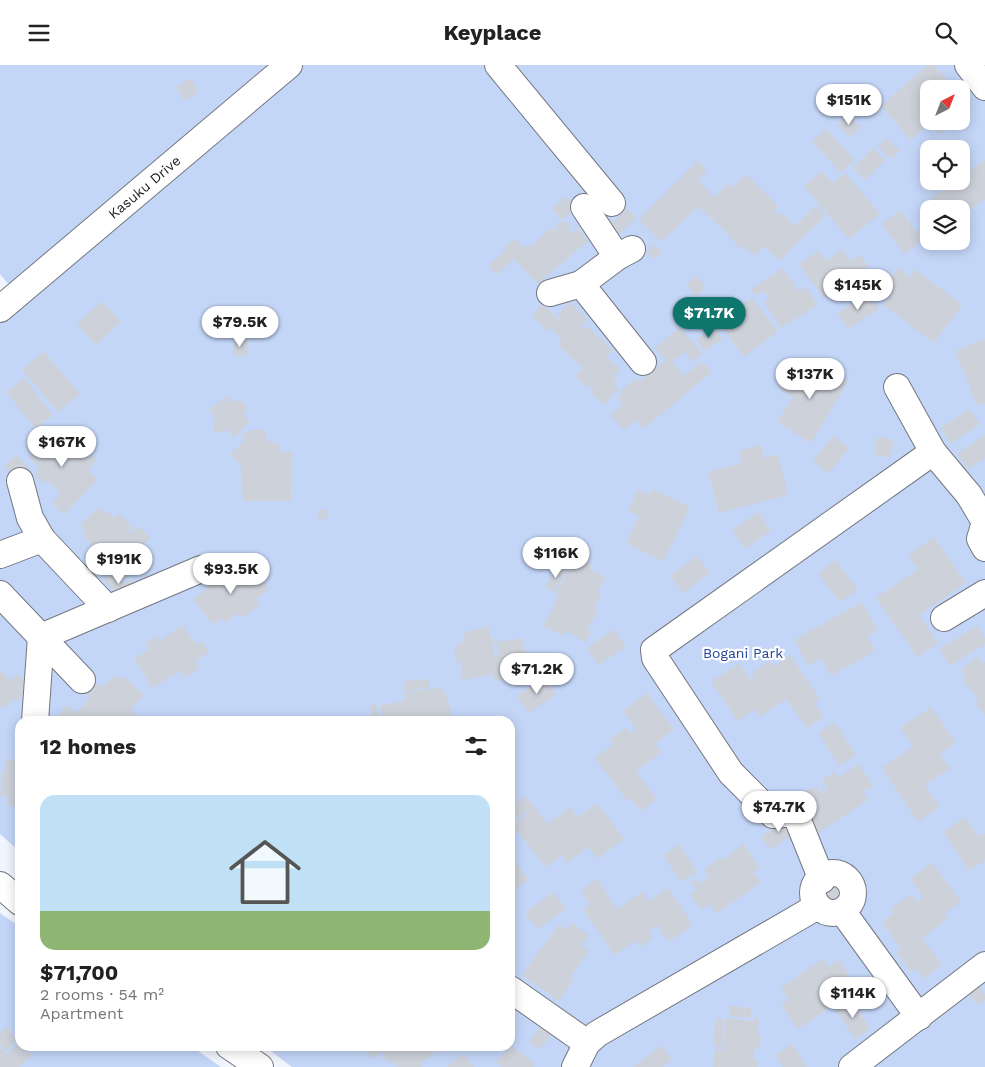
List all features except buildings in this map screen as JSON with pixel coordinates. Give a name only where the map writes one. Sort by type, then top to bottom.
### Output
[{"type":"street","points":[[498,65],[612,203]]},
{"type":"street","points":[[968,65],[985,87]]},
{"type":"street","name":"Kasuku Drive","points":[[0,309],[280,68]]},
{"type":"street","points":[[550,293],[581,284],[624,253],[584,207]]},
{"type":"street","points":[[581,284],[643,362]]},
{"type":"street","points":[[897,387],[933,452],[969,495],[985,522],[980,539],[985,548]]},
{"type":"street","points":[[822,880],[795,813],[773,815],[731,773],[655,658],[654,650],[933,452]]},
{"type":"street","points":[[20,481],[30,518],[42,539],[108,609]]},
{"type":"street","points":[[0,555],[42,539]]},
{"type":"street","points":[[41,637],[201,569]]},
{"type":"street","points":[[944,618],[985,593]]},
{"type":"street","points":[[0,595],[82,680]]},
{"type":"street","points":[[35,716],[41,637]]},
{"type":"street","points":[[830,873],[844,876],[849,881],[853,894],[852,901],[843,912],[829,913],[818,905],[813,893],[815,886],[824,876],[830,873]]},
{"type":"street","points":[[0,885],[15,898]]},
{"type":"street","points":[[575,1067],[587,1043],[597,1034],[818,905]]},
{"type":"street","points":[[843,912],[919,1017]]},
{"type":"street","points":[[852,1067],[985,965]]},
{"type":"street","points":[[515,993],[587,1043]]},
{"type":"street","points":[[237,1051],[260,1067]]},
{"type":"green space","name":"Bogani Park","points":[[0,65],[985,65],[985,1067],[292,1067],[271,1051],[515,1051],[515,716],[15,716],[15,848],[0,834],[0,292],[9,285],[0,274]]},
{"type":"green space","points":[[0,913],[15,924],[15,1051],[198,1051],[221,1067],[0,1067]]}]
